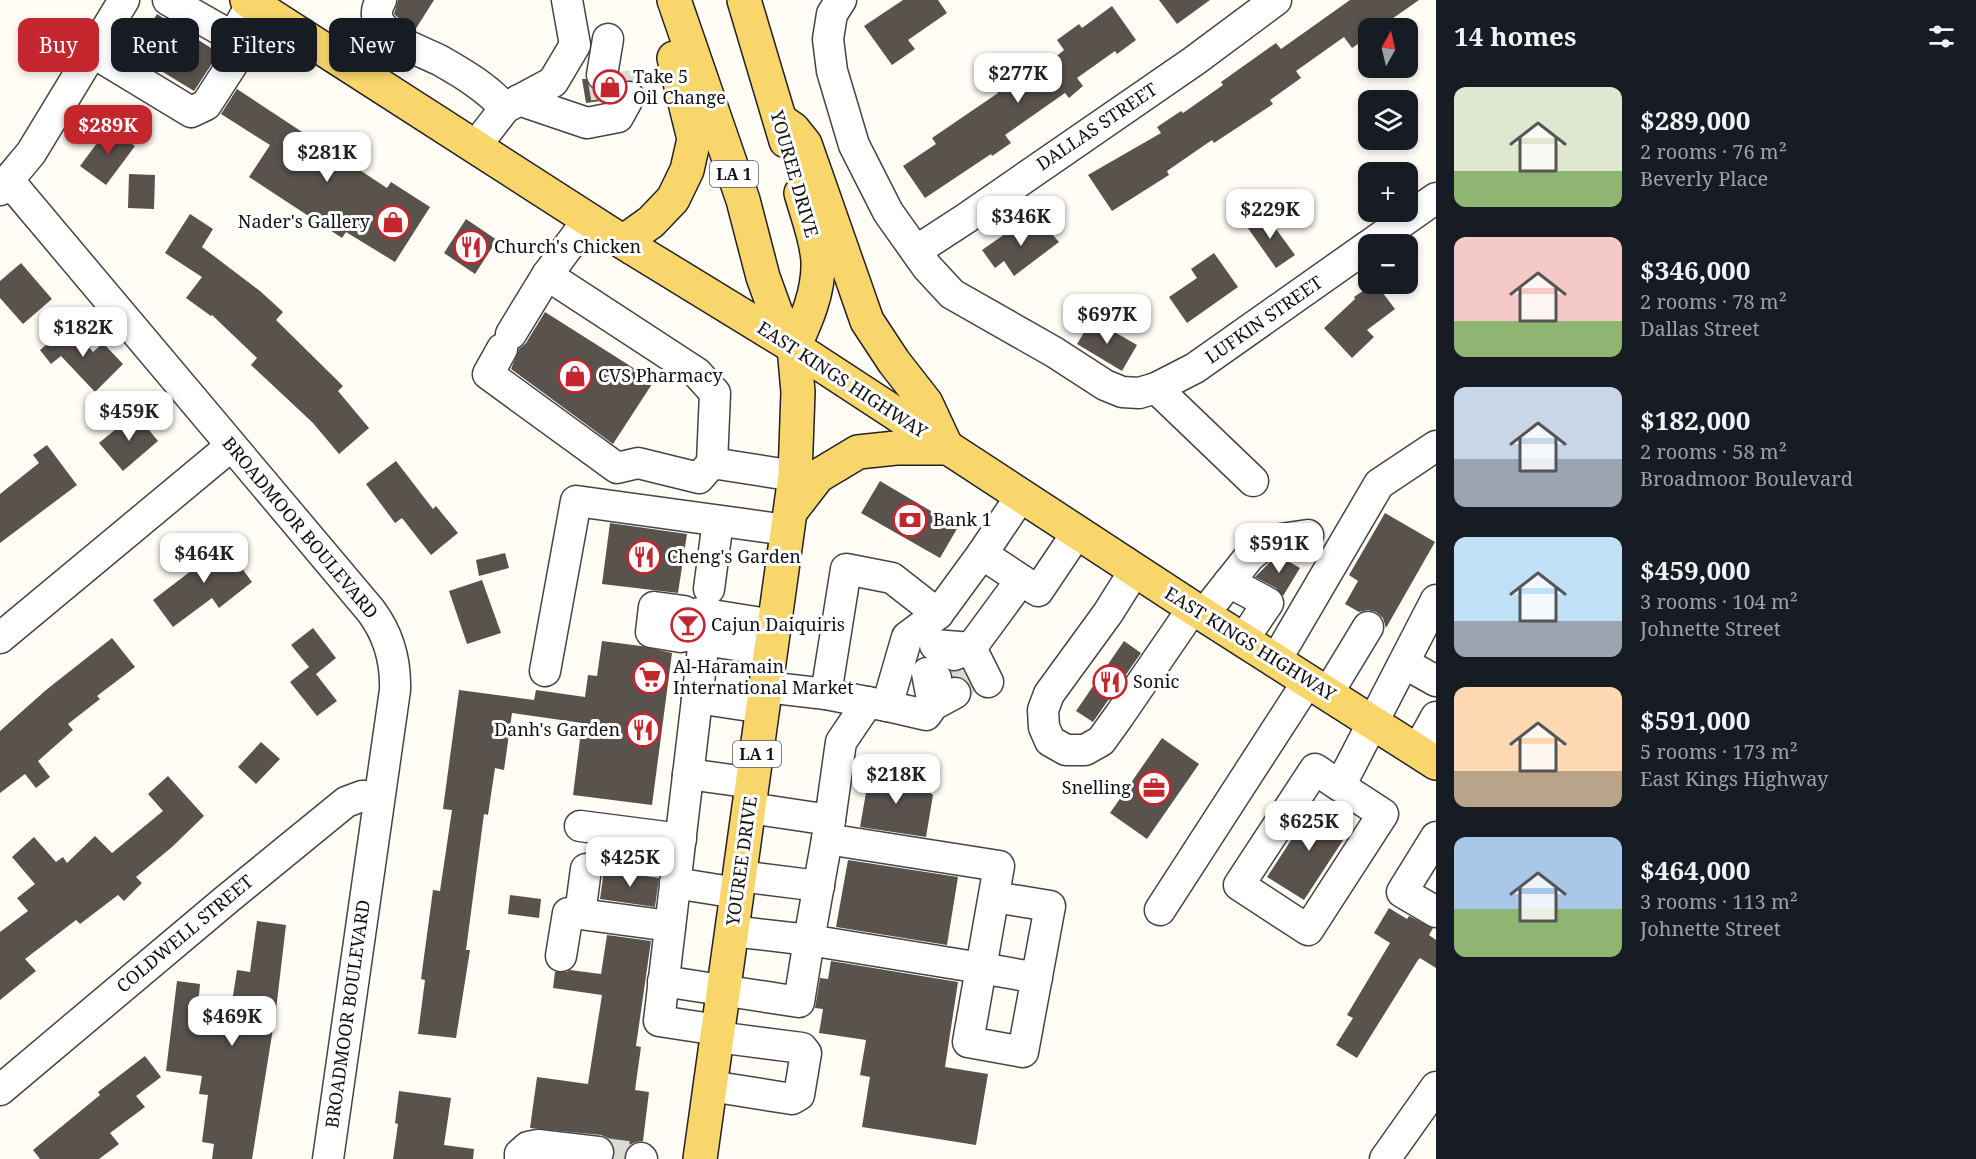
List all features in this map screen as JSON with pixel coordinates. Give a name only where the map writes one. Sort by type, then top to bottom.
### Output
[{"type":"main road","points":[[623,242],[651,222],[673,199],[687,170],[694,139],[676,72],[670,39],[673,0]]},
{"type":"main road","name":"YOUREE DRIVE","points":[[673,0],[743,200],[763,277],[776,313],[794,348],[798,392],[795,476],[700,1159]]},
{"type":"main road","name":"YOUREE DRIVE","points":[[744,0],[813,233],[818,262],[813,299],[794,348]]},
{"type":"main road","name":"EAST KINGS HIGHWAY","points":[[249,2],[588,220],[794,348],[1426,757]]},
{"type":"main road","points":[[780,120],[793,129],[805,144],[867,321],[894,362],[926,403],[947,448],[896,448],[858,452],[818,476],[789,522]]},
{"type":"street","points":[[99,41],[124,0]]},
{"type":"street","points":[[168,0],[211,24]]},
{"type":"street","points":[[381,0],[377,8],[377,18],[388,33],[405,44],[441,61],[512,104],[587,123],[616,90],[608,39],[575,45]]},
{"type":"street","points":[[475,147],[512,104],[553,82],[575,45],[567,0]]},
{"type":"street","name":"DALLAS STREET","points":[[915,249],[965,219],[1276,0]]},
{"type":"street","points":[[242,18],[249,2]]},
{"type":"street","name":"LUFKIN STREET","points":[[839,3],[832,14],[828,39],[832,70],[854,145],[888,212],[927,267],[952,294],[1054,352],[1105,386],[1122,392],[1139,393],[1156,388],[1195,368],[1358,253]]},
{"type":"street","points":[[99,56],[191,112],[206,105],[227,72]]},
{"type":"street","points":[[5,186],[31,153],[80,72]]},
{"type":"street","name":"BROADMOOR BOULEVARD","points":[[5,186],[231,446],[371,611],[386,634],[396,673],[328,1159]]},
{"type":"street","name":"LUFKIN STREET","points":[[1385,234],[1436,198]]},
{"type":"street","points":[[547,275],[697,373],[715,393],[712,463],[699,478],[638,463],[617,468],[488,374],[547,275],[588,220]]},
{"type":"street","points":[[1156,388],[1254,481]]},
{"type":"street","points":[[0,638],[231,446]]},
{"type":"street","points":[[1276,660],[1379,484],[1436,446]]},
{"type":"street","points":[[712,463],[795,476]]},
{"type":"street","points":[[663,981],[799,1002],[829,829],[841,742],[877,704],[908,637],[938,614],[1021,496]]},
{"type":"street","points":[[545,671],[576,501],[718,521],[789,522]]},
{"type":"street","points":[[710,1086],[792,1099],[799,1095],[806,1053],[802,1048],[658,1021],[698,698],[696,622],[718,521]]},
{"type":"street","points":[[982,554],[1038,591],[1077,533]]},
{"type":"street","points":[[1135,570],[1108,613],[1049,694],[1043,710],[1044,727],[1050,741],[1066,750],[1085,750],[1101,741],[1198,611],[1268,541],[1308,535]]},
{"type":"street","points":[[826,694],[846,569],[892,578],[938,614]]},
{"type":"street","points":[[698,698],[826,694],[926,715],[1022,580]]},
{"type":"street","points":[[1229,582],[1268,603],[1244,640]]},
{"type":"street","points":[[1340,786],[1436,600]]},
{"type":"street","points":[[696,622],[772,638]]},
{"type":"street","points":[[1160,910],[1318,687],[1368,627]]},
{"type":"street","points":[[1404,663],[1436,681]]},
{"type":"street","points":[[1426,757],[1436,717]]},
{"type":"street","points":[[1315,769],[1340,786],[1383,814],[1308,930],[1239,885],[1315,769]]},
{"type":"street","points":[[688,774],[751,795],[829,829],[999,866],[968,1042],[1023,1052],[1050,906],[994,897]]},
{"type":"street","name":"COLDWELL STREET","points":[[0,1090],[346,802],[362,796],[379,796]]},
{"type":"street","points":[[580,826],[681,839]]},
{"type":"street","points":[[1436,838],[1402,892],[1436,912]]},
{"type":"street","points":[[580,914],[586,869]]},
{"type":"street","points":[[675,883],[819,886]]},
{"type":"street","points":[[561,956],[568,913],[670,926]]},
{"type":"street","points":[[732,931],[809,940],[1037,978]]},
{"type":"street","points":[[1385,1159],[1436,1087]]},
{"type":"street","points":[[520,1159],[520,1154],[528,1147],[538,1145],[589,1156]]},
{"type":"street","points":[[526,1159],[537,1154],[589,1156]]},
{"type":"building","points":[[398,0],[434,0],[416,28],[416,18],[398,18],[394,14]]},
{"type":"building","points":[[903,0],[938,0],[947,13],[908,40],[915,49],[892,65],[864,26]]},
{"type":"building","points":[[1159,0],[1210,0],[1177,24]]},
{"type":"building","points":[[1350,0],[1419,0],[1393,18],[1358,18],[1358,44],[1352,48],[1344,37],[1296,71],[1301,78],[1270,100],[1273,104],[1214,143],[1212,140],[1167,171],[1169,175],[1112,211],[1088,175],[1161,133],[1157,127],[1181,111],[1183,113],[1223,85],[1221,82],[1276,43],[1281,49]]},
{"type":"building","points":[[1112,6],[1136,40],[1117,54],[1115,51],[1077,78],[1083,86],[1069,98],[1065,93],[1005,135],[1011,143],[925,198],[903,166],[936,144],[932,138],[998,93],[996,91],[1020,74],[1025,82],[1064,50],[1057,40],[1079,24],[1082,28]]},
{"type":"building","points":[[199,40],[211,48],[211,65],[194,91],[163,72],[199,72]]},
{"type":"building","points":[[634,72],[636,81],[628,80],[620,83],[608,100],[586,103],[582,79],[586,79],[592,89],[600,92],[607,91],[616,85],[620,74]]},
{"type":"building","points":[[237,89],[387,188],[391,182],[430,207],[395,262],[346,232],[342,238],[249,177],[270,145],[221,114]]},
{"type":"building","points":[[109,127],[135,146],[106,185],[80,166]]},
{"type":"building","points":[[129,174],[155,175],[154,209],[128,208]]},
{"type":"building","points":[[1263,211],[1295,255],[1276,268],[1245,224]]},
{"type":"building","points":[[190,214],[213,229],[202,247],[260,291],[283,312],[276,320],[343,386],[338,391],[369,428],[339,454],[313,423],[251,365],[257,358],[212,315],[186,298],[202,277],[165,253]]},
{"type":"building","points":[[1038,218],[1059,242],[1014,276],[1004,261],[995,268],[982,250],[1015,227],[1020,234]]},
{"type":"building","name":"Church's Chicken","points":[[466,219],[497,240],[475,274],[444,253]]},
{"type":"building","points":[[1214,253],[1238,287],[1187,323],[1169,297],[1197,278],[1191,269]]},
{"type":"building","points":[[21,263],[52,299],[23,324],[0,298],[0,281]]},
{"type":"building","points":[[1358,294],[1384,294],[1395,309],[1367,330],[1374,337],[1352,358],[1324,328],[1355,299],[1354,297]]},
{"type":"building","name":"CVS Pharmacy","points":[[545,312],[654,381],[613,444],[511,369],[519,349],[526,343]]},
{"type":"building","points":[[1092,319],[1137,345],[1122,371],[1077,344]]},
{"type":"building","points":[[70,325],[93,352],[103,343],[123,364],[95,392],[61,356],[51,364],[40,350]]},
{"type":"building","points":[[135,413],[158,441],[123,471],[99,443]]},
{"type":"building","points":[[47,445],[77,485],[0,543],[0,494],[39,463],[33,455]]},
{"type":"building","points":[[396,461],[433,509],[436,506],[458,533],[431,555],[402,518],[395,523],[366,484]]},
{"type":"building","name":"Bank 1","points":[[880,481],[958,527],[940,558],[861,513]]},
{"type":"building","points":[[1385,513],[1435,542],[1386,628],[1383,618],[1376,612],[1368,610],[1359,612],[1345,604],[1358,581],[1349,575]]},
{"type":"building","name":"Cheng's Garden","points":[[610,523],[687,534],[678,593],[602,584]]},
{"type":"building","points":[[219,537],[252,582],[219,608],[212,598],[173,627],[153,600],[200,564],[194,556]]},
{"type":"building","points":[[505,553],[509,568],[479,576],[476,560]]},
{"type":"building","points":[[1275,557],[1281,557],[1300,568],[1283,596],[1276,588],[1255,577]]},
{"type":"building","points":[[482,580],[501,633],[467,644],[449,591]]},
{"type":"building","points":[[313,628],[336,658],[316,674],[337,701],[317,716],[290,682],[309,667],[291,645]]},
{"type":"building","points":[[112,638],[135,667],[97,696],[100,699],[68,724],[73,730],[38,761],[50,777],[36,788],[25,774],[0,793],[0,731],[46,690]]},
{"type":"building","points":[[602,641],[672,653],[652,805],[573,795],[582,723],[512,713],[504,770],[495,768],[488,815],[484,814],[466,950],[470,950],[456,1038],[418,1034],[425,980],[421,979],[433,890],[440,891],[452,810],[443,809],[459,690],[534,700],[536,690],[585,697],[588,675],[597,676]]},
{"type":"building","name":"Sonic","points":[[1124,641],[1141,653],[1093,722],[1076,711]]},
{"type":"building","name":"Snelling","points":[[1162,738],[1199,764],[1147,839],[1110,813]]},
{"type":"building","points":[[261,742],[280,759],[256,784],[238,767]]},
{"type":"building","points":[[870,770],[906,776],[933,795],[926,837],[860,827]]},
{"type":"building","points":[[168,776],[204,816],[136,877],[142,883],[124,901],[118,895],[80,924],[76,920],[25,959],[36,971],[0,1000],[0,932],[28,911],[17,898],[35,884],[12,857],[34,837],[56,862],[63,857],[67,863],[95,836],[112,853],[163,811],[148,794]]},
{"type":"building","points":[[1314,805],[1351,828],[1304,900],[1267,877]]},
{"type":"building","points":[[848,860],[958,877],[947,945],[836,927]]},
{"type":"building","points":[[604,870],[659,878],[655,907],[600,899]]},
{"type":"building","points":[[510,895],[541,899],[539,918],[508,914]]},
{"type":"building","points":[[1389,908],[1407,919],[1409,916],[1433,928],[1429,935],[1436,940],[1436,968],[1420,958],[1418,960],[1357,1058],[1336,1045],[1353,1018],[1347,1015],[1390,943],[1374,933]]},
{"type":"building","points":[[257,921],[286,925],[276,1010],[252,1159],[212,1159],[214,1144],[202,1142],[208,1095],[199,1094],[202,1076],[166,1071],[177,981],[200,984],[197,1017],[229,1021],[237,970],[250,972]]},
{"type":"building","points":[[607,935],[651,941],[636,1046],[641,1047],[635,1090],[649,1092],[643,1141],[629,1145],[624,1159],[613,1159],[614,1145],[608,1138],[601,1135],[530,1128],[537,1077],[588,1084],[602,995],[553,988],[555,972],[570,970],[601,974]]},
{"type":"building","points":[[831,961],[958,982],[945,1067],[988,1074],[976,1145],[862,1127],[870,1077],[860,1075],[866,1040],[819,1033],[823,1009],[815,1008],[820,978],[828,979]]},
{"type":"building","points":[[145,1056],[161,1077],[136,1096],[145,1107],[110,1133],[119,1144],[99,1159],[40,1159],[33,1150],[100,1095],[98,1092]]},
{"type":"building","points":[[399,1091],[451,1098],[444,1145],[474,1149],[473,1159],[393,1159],[398,1124],[395,1123]]},
{"type":"tunnel","points":[[625,71],[629,97]]},
{"type":"tunnel","points":[[602,75],[606,98]]},
{"type":"tunnel","points":[[955,693],[971,670]]},
{"type":"tunnel","points":[[598,1152],[641,1158]]},
{"type":"place","name":"Take 5 Oil Change","points":[[610,87]]},
{"type":"place","name":"Nader's Gallery","points":[[393,222]]},
{"type":"place","name":"Church's Chicken","points":[[471,247]]},
{"type":"place","name":"CVS Pharmacy","points":[[575,376]]},
{"type":"place","name":"Bank 1","points":[[910,520]]},
{"type":"place","name":"Cheng's Garden","points":[[644,557]]},
{"type":"place","name":"Cajun Daiquiris","points":[[688,625]]},
{"type":"place","name":"Al-Haramain International Market","points":[[650,677]]},
{"type":"place","name":"Sonic","points":[[1110,682]]},
{"type":"place","name":"Danh's Garden","points":[[643,730]]},
{"type":"place","name":"Snelling","points":[[1154,788]]}]
